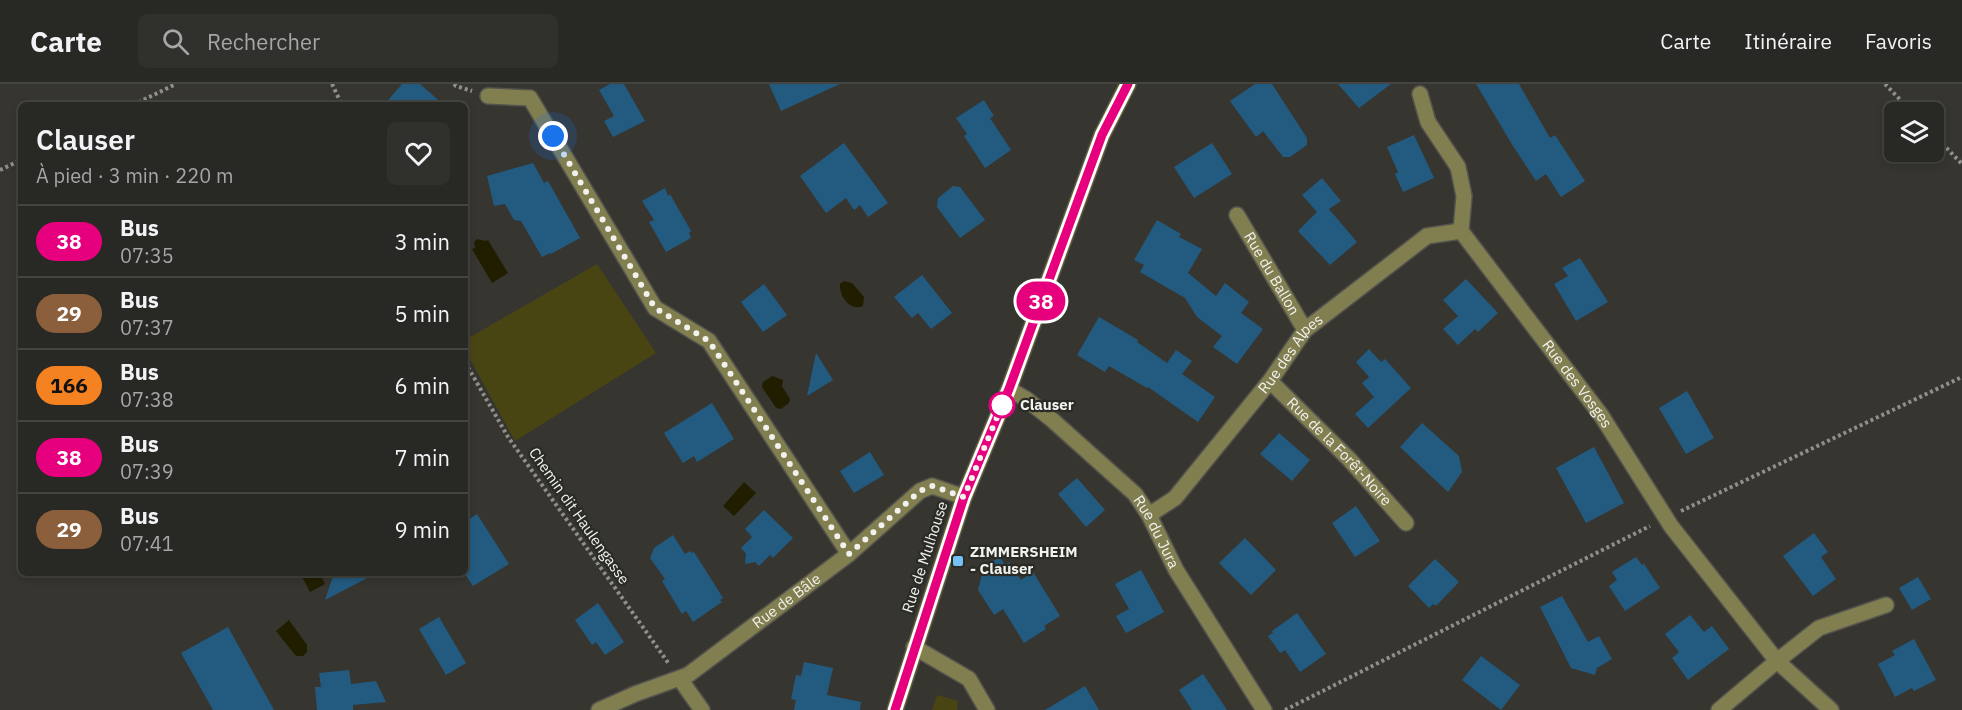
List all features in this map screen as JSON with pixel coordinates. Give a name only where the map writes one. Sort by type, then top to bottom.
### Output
[{"type":"main road","name":"Rue de Mulhouse","points":[[895,710],[964,497],[1009,389],[1102,135],[1128,84]]},
{"type":"street","points":[[1420,94],[1428,122],[1458,166],[1464,196],[1461,231]]},
{"type":"street","points":[[488,96],[530,98],[655,308],[709,341],[849,554]]},
{"type":"street","name":"Rue du Ballon","points":[[1237,215],[1305,330]]},
{"type":"street","name":"Rue des Alpes","points":[[1149,515],[1175,498],[1270,381],[1305,330],[1427,236],[1461,231]]},
{"type":"street","name":"Rue des Vosges","points":[[1461,231],[1601,415],[1666,518],[1777,661],[1831,710]]},
{"type":"street","name":"Rue de la Forêt-Noire","points":[[1270,381],[1348,459],[1406,523]]},
{"type":"street","name":"Rue du Jura","points":[[1009,389],[1050,418],[1135,494],[1149,515],[1176,570],[1264,710]]},
{"type":"street","name":"Rue de Bâle","points":[[599,710],[635,694],[680,679],[698,668],[849,554],[920,491],[932,486],[964,497]]},
{"type":"street","points":[[1719,710],[1819,628],[1886,606]]},
{"type":"street","points":[[914,646],[969,679],[987,710]]},
{"type":"street","points":[[680,679],[702,710]]},
{"type":"path","points":[[139,102],[176,84]]},
{"type":"path","points":[[332,84],[341,102]]},
{"type":"path","points":[[1885,84],[1902,102]]},
{"type":"path","points":[[1944,145],[1962,164]]},
{"type":"path","points":[[0,170],[18,161]]},
{"type":"path","name":"Chemin dit Haulengasse","points":[[468,367],[508,437],[680,679]]},
{"type":"path","points":[[1285,710],[1666,518],[1962,377]]},
{"type":"shaded area","points":[[477,239],[488,240],[508,273],[492,283],[472,249],[475,248],[474,242]]},
{"type":"shaded area","points":[[597,264],[656,353],[515,441],[468,355],[468,338]]},
{"type":"shaded area","points":[[844,281],[852,283],[864,297],[863,306],[854,307],[846,302],[840,289],[840,284]]},
{"type":"shaded area","points":[[772,376],[783,380],[782,386],[790,399],[789,403],[781,409],[776,408],[762,387],[763,382]]},
{"type":"shaded area","points":[[744,482],[756,493],[734,516],[723,506]]},
{"type":"shaded area","points":[[302,576],[321,576],[325,584],[310,592]]},
{"type":"shaded area","points":[[289,620],[307,645],[307,652],[303,656],[296,656],[276,631]]},
{"type":"shaded area","points":[[937,695],[958,701],[957,710],[932,710]]},
{"type":"building","points":[[402,84],[420,84],[441,102],[387,102]]},
{"type":"building","points":[[610,84],[624,84],[645,121],[613,137],[604,121],[614,116],[599,90]]},
{"type":"building","points":[[769,84],[840,84],[781,111]]},
{"type":"building","points":[[1255,84],[1272,84],[1307,138],[1307,145],[1290,157],[1283,157],[1263,131],[1256,137],[1230,101]]},
{"type":"building","points":[[1338,84],[1391,84],[1359,108]]},
{"type":"building","points":[[1476,84],[1519,84],[1550,138],[1555,135],[1585,181],[1561,197],[1546,174],[1536,181]]},
{"type":"building","points":[[984,100],[994,116],[990,118],[1011,150],[985,168],[964,136],[967,134],[956,118]]},
{"type":"building","points":[[1414,135],[1434,178],[1403,192],[1395,174],[1398,172],[1387,147]]},
{"type":"building","points":[[844,143],[888,203],[868,217],[860,205],[854,210],[846,198],[826,213],[800,176]]},
{"type":"building","points":[[1212,143],[1232,174],[1194,198],[1174,167]]},
{"type":"building","points":[[533,163],[544,183],[548,181],[580,238],[542,257],[521,221],[514,220],[505,204],[494,206],[487,176]]},
{"type":"building","points":[[1322,178],[1341,201],[1329,209],[1357,242],[1330,265],[1298,231],[1317,212],[1302,195]]},
{"type":"building","points":[[953,186],[960,187],[985,220],[960,238],[937,207],[938,198]]},
{"type":"building","points":[[665,188],[691,231],[689,233],[691,238],[666,252],[649,222],[654,220],[642,201]]},
{"type":"building","points":[[1157,220],[1181,234],[1179,237],[1202,249],[1188,273],[1216,296],[1225,283],[1249,302],[1241,313],[1263,329],[1237,364],[1213,347],[1222,336],[1197,317],[1185,298],[1140,272],[1144,265],[1134,260]]},
{"type":"building","points":[[1580,258],[1608,302],[1576,321],[1554,284],[1568,276],[1562,268]]},
{"type":"building","points":[[922,275],[952,313],[931,329],[918,313],[912,318],[894,297]]},
{"type":"building","points":[[1466,279],[1498,313],[1478,332],[1475,329],[1458,345],[1443,329],[1458,316],[1443,300]]},
{"type":"building","points":[[764,284],[787,315],[763,332],[741,302]]},
{"type":"building","points":[[1099,317],[1138,340],[1137,342],[1167,363],[1176,350],[1192,361],[1182,374],[1215,397],[1198,422],[1148,387],[1109,366],[1105,372],[1077,355]]},
{"type":"building","points":[[1369,349],[1381,362],[1385,359],[1411,388],[1368,428],[1355,414],[1374,397],[1362,383],[1369,377],[1356,362]]},
{"type":"building","points":[[816,353],[833,380],[807,396]]},
{"type":"building","points":[[1687,391],[1714,438],[1686,454],[1659,408]]},
{"type":"building","points":[[712,403],[734,439],[697,462],[694,456],[683,463],[664,433]]},
{"type":"building","points":[[1422,423],[1459,456],[1462,472],[1448,492],[1400,447]]},
{"type":"building","points":[[1279,433],[1310,460],[1292,481],[1260,454]]},
{"type":"building","points":[[1594,447],[1624,503],[1586,523],[1556,468]]},
{"type":"building","points":[[870,452],[884,475],[854,493],[840,471]]},
{"type":"building","points":[[1077,478],[1105,510],[1086,527],[1058,494]]},
{"type":"building","points":[[1356,506],[1380,541],[1355,557],[1332,523]]},
{"type":"building","points":[[764,510],[793,538],[773,558],[770,555],[759,566],[755,562],[745,564],[746,554],[741,548],[752,537],[745,529]]},
{"type":"building","points":[[477,514],[509,564],[473,586],[466,576],[468,520]]},
{"type":"building","points":[[1814,533],[1828,552],[1821,557],[1836,579],[1813,596],[1783,556]]},
{"type":"building","points":[[673,535],[685,554],[690,551],[694,552],[723,598],[720,600],[722,602],[693,622],[686,611],[682,614],[662,581],[665,579],[650,558],[654,548]]},
{"type":"building","points":[[1245,538],[1276,570],[1251,595],[1219,563]]},
{"type":"building","points":[[1000,557],[1005,565],[1009,562],[1021,580],[1033,572],[1060,616],[1044,626],[1046,629],[1024,643],[1003,609],[994,615],[978,590],[984,566]]},
{"type":"building","points":[[1636,557],[1642,565],[1644,564],[1660,588],[1625,611],[1609,586],[1617,580],[1612,572]]},
{"type":"building","points":[[1435,559],[1459,582],[1436,606],[1433,604],[1429,608],[1408,586]]},
{"type":"building","points":[[1141,570],[1164,612],[1126,633],[1116,616],[1129,609],[1115,584]]},
{"type":"building","points":[[333,576],[371,576],[325,600]]},
{"type":"building","points":[[1918,577],[1931,599],[1912,610],[1899,588]]},
{"type":"building","points":[[1562,596],[1588,642],[1599,636],[1612,659],[1597,668],[1595,675],[1571,668],[1540,607]]},
{"type":"building","points":[[598,603],[624,642],[605,655],[596,642],[592,645],[575,620]]},
{"type":"building","points":[[1297,613],[1326,654],[1300,672],[1285,650],[1280,653],[1268,636]]},
{"type":"building","points":[[1690,615],[1704,632],[1712,626],[1729,649],[1688,680],[1672,658],[1679,652],[1665,634]]},
{"type":"building","points":[[439,617],[466,663],[446,675],[419,629]]},
{"type":"building","points":[[228,627],[274,710],[213,710],[181,653]]},
{"type":"building","points":[[1914,639],[1936,680],[1914,691],[1912,688],[1895,697],[1878,664],[1895,655],[1892,651]]},
{"type":"building","points":[[1481,656],[1520,685],[1501,710],[1462,680]]},
{"type":"building","points":[[804,662],[833,668],[827,695],[861,702],[860,710],[794,710],[796,700],[791,699],[796,675],[801,676]]},
{"type":"building","points":[[349,670],[351,684],[376,681],[386,702],[353,705],[353,710],[317,710],[315,687],[321,687],[319,673]]},
{"type":"building","points":[[1203,674],[1227,710],[1192,710],[1179,690]]},
{"type":"building","points":[[1085,686],[1099,710],[1045,710]]},
{"type":"bus line","name":"38","points":[[895,710],[964,497],[1009,389],[1102,135],[1128,84]]},
{"type":"place","name":"Clauser","points":[[1002,405]]},
{"type":"place","name":"ZIMMERSHEIM - Clauser","points":[[958,561]]},
{"type":"route","points":[[553,136],[655,308],[709,341],[849,554],[920,491],[932,486],[964,497],[1002,405]]}]
